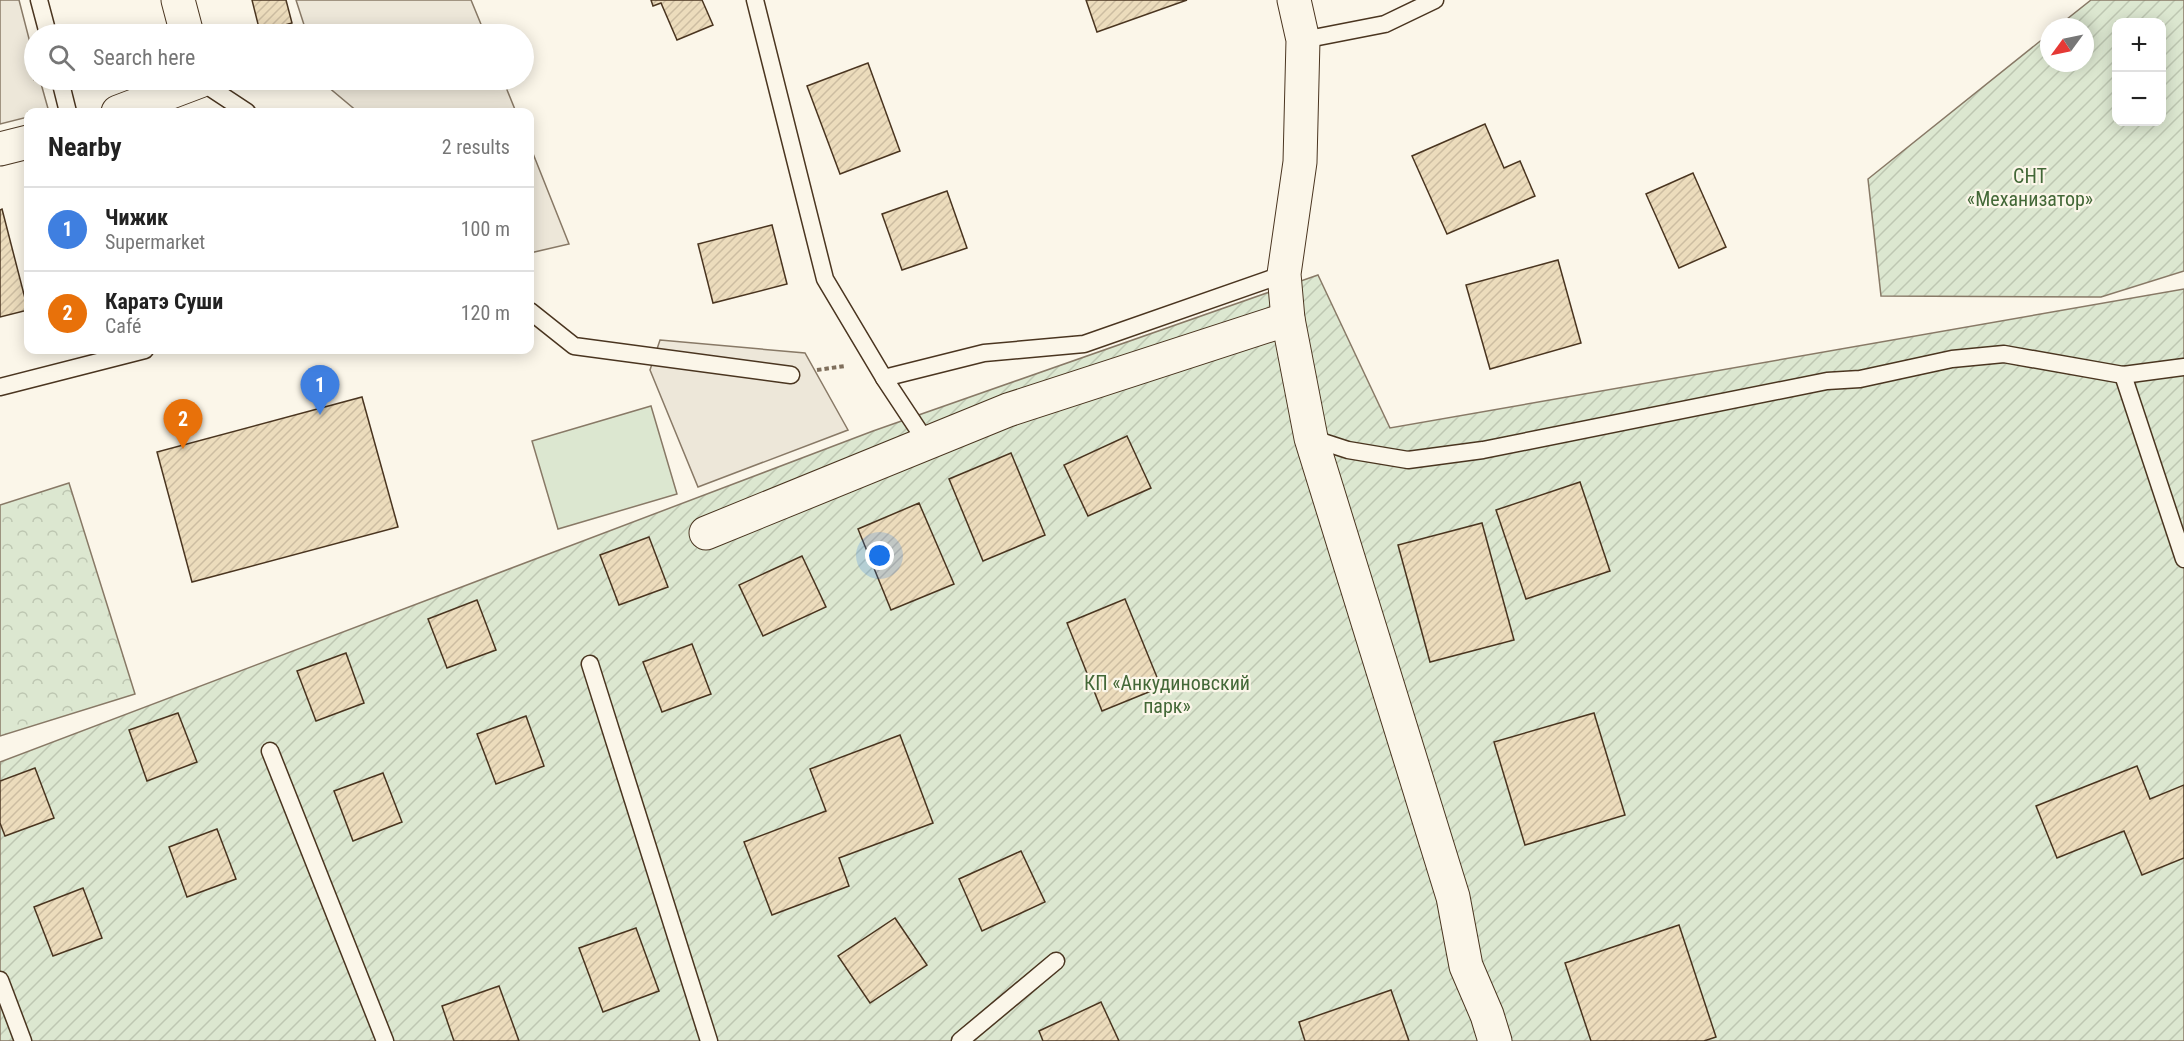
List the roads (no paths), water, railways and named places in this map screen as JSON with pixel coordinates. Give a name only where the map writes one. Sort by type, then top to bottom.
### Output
[{"type":"street","points":[[178,0],[184,24]]},
{"type":"street","points":[[1294,0],[1304,40],[1300,162],[1284,274],[1288,319],[1311,438],[1454,897],[1466,966],[1487,1015],[1495,1041]]},
{"type":"street","points":[[128,108],[174,90]]},
{"type":"street","points":[[0,149],[24,143]]},
{"type":"street","points":[[706,533],[1008,410],[1288,319]]},
{"type":"lane","points":[[39,0],[45,24]]},
{"type":"lane","points":[[755,0],[825,279],[872,361],[927,443]]},
{"type":"lane","points":[[1304,40],[1385,24],[1435,0]]},
{"type":"lane","points":[[63,90],[68,108]]},
{"type":"lane","points":[[215,90],[241,108]]},
{"type":"lane","points":[[884,378],[984,353],[1084,344],[1284,274]]},
{"type":"lane","points":[[534,314],[574,346],[791,375]]},
{"type":"lane","points":[[0,387],[84,357],[110,354]]},
{"type":"lane","points":[[1311,438],[1348,450],[1408,460],[1483,450],[1827,381],[1860,379],[1952,359],[2004,354],[2123,375],[2184,367]]},
{"type":"lane","points":[[2123,375],[2184,559]]},
{"type":"lane","points":[[590,664],[709,1041]]},
{"type":"lane","points":[[270,751],[385,1041]]},
{"type":"lane","points":[[960,1041],[1056,961]]},
{"type":"lane","points":[[0,980],[23,1041]]},
{"type":"place","name":"Чижик","points":[[320,415]]},
{"type":"place","name":"Каратэ Суши","points":[[183,449]]},
{"type":"park label","name":"СНТ «Механизатор»","points":[[2030,188]]},
{"type":"park label","name":"КП «Анкудиновский парк»","points":[[1167,694]]}]
